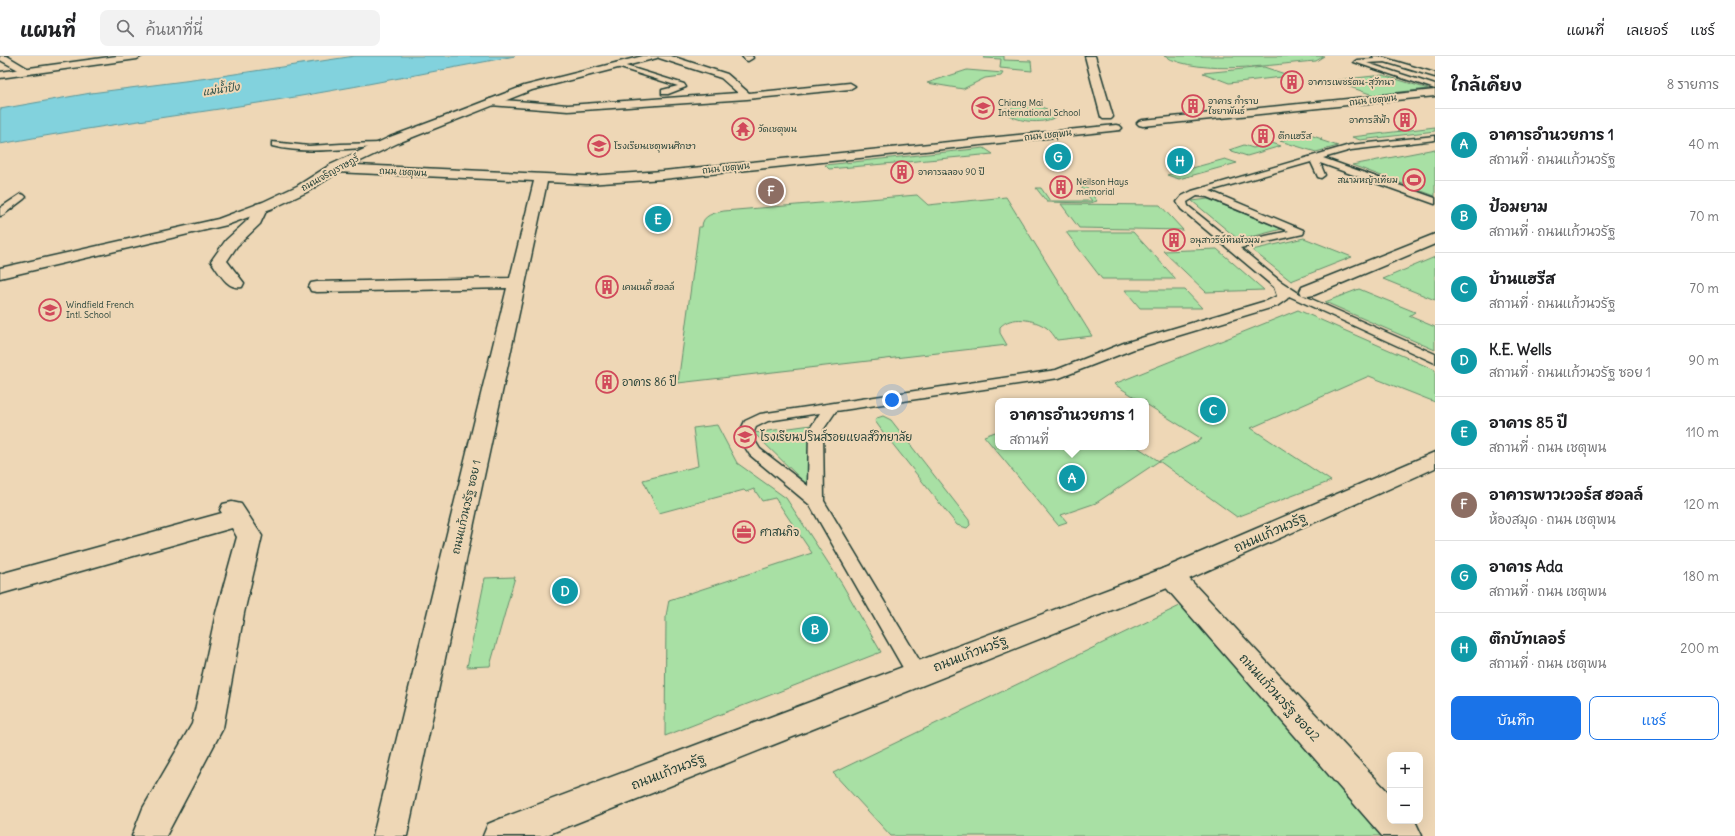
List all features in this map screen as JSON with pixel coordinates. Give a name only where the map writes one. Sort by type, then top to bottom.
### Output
[{"type":"street","points":[[0,56],[27,71]]},
{"type":"street","points":[[0,75],[136,56]]},
{"type":"street","name":"ถนนเจริญราษฎร์","points":[[0,273],[222,222],[302,189],[335,168],[382,146],[490,102],[528,88],[654,56]]},
{"type":"street","points":[[662,56],[724,76],[747,96]]},
{"type":"street","points":[[1090,56],[1120,124],[1142,127],[1143,123],[1130,118]]},
{"type":"street","points":[[490,102],[568,108],[747,96],[850,86]]},
{"type":"street","name":"ถนน เชตุพน","points":[[1143,123],[1435,93]]},
{"type":"street","name":"ถนน เชตุพน","points":[[335,168],[587,180],[663,175],[1120,124]]},
{"type":"street","name":"ถนนแก้วนวรัฐ ซอย 1","points":[[390,836],[541,179]]},
{"type":"street","points":[[236,283],[219,261],[231,243],[252,225],[261,207]]},
{"type":"street","points":[[1308,291],[1435,239]]},
{"type":"street","points":[[317,287],[517,283]]},
{"type":"street","name":"ถนนแก้วนวรัฐ","points":[[500,836],[1171,576],[1435,459]]},
{"type":"street","points":[[0,584],[234,514],[250,536],[230,613],[207,728],[156,820],[149,836]]},
{"type":"street","name":"ถนนแก้วนวรัฐ ซอย2","points":[[1171,576],[1387,816]]},
{"type":"street","name":"ถนนแก้วนวรัฐ ซอย2","points":[[1394,824],[1405,836]]},
{"type":"lane","points":[[1372,56],[1435,75]]},
{"type":"lane","points":[[1384,60],[1357,62],[1435,87]]},
{"type":"lane","points":[[616,65],[682,85],[683,87],[665,92]]},
{"type":"lane","points":[[917,674],[816,501],[755,452],[745,436],[750,424],[765,417],[1060,374],[1129,346],[1273,303],[1283,297],[1278,286],[1184,207],[1182,202],[1185,198],[1195,193],[1350,148],[1435,138]]},
{"type":"lane","points":[[275,144],[309,149],[341,146],[382,146]]},
{"type":"lane","points":[[1314,158],[1321,175]]},
{"type":"lane","points":[[1314,158],[1435,201]]},
{"type":"lane","points":[[1195,193],[1209,194],[1299,232],[1232,247]]},
{"type":"lane","points":[[0,213],[21,197]]},
{"type":"lane","points":[[1273,281],[1296,296],[1435,359]]},
{"type":"lane","points":[[816,501],[816,430],[832,407]]},
{"type":"green space","points":[[984,56],[1004,56],[1004,60],[1031,61],[1032,71],[1000,68],[1001,59],[984,58]]},
{"type":"green space","points":[[1164,56],[1324,56],[1316,61],[1238,68],[1217,68],[1180,62]]},
{"type":"green space","points":[[1264,67],[1291,76],[1229,83],[1203,73]]},
{"type":"green space","points":[[967,70],[1003,73],[1001,76],[985,78],[963,89],[927,83]]},
{"type":"green space","points":[[1383,75],[1428,89],[1373,95],[1347,86],[1355,85],[1337,80]]},
{"type":"green space","points":[[1019,105],[1043,108],[1052,111],[1056,114],[1056,117],[1036,122],[1022,120],[1004,112],[1004,109]]},
{"type":"green space","points":[[1435,127],[1435,131],[1360,140],[1352,137]]},
{"type":"green space","points":[[1304,133],[1338,146],[1316,152],[1280,141]]},
{"type":"green space","points":[[1272,143],[1281,146],[1247,156],[1229,150],[1244,145],[1253,148]]},
{"type":"green space","points":[[984,148],[993,154],[829,169],[825,165]]},
{"type":"green space","name":"สนามหญ้าเทียม","points":[[1435,149],[1435,196],[1352,165]]},
{"type":"green space","points":[[1225,159],[1237,163],[1179,179],[1167,175]]},
{"type":"green space","points":[[1081,187],[1086,187],[1097,201],[1090,203],[1047,202],[1036,188],[1041,188],[1050,201],[1092,201]]},
{"type":"green space","points":[[917,195],[928,205],[1006,197],[1092,336],[1057,340],[1048,329],[1036,322],[1016,320],[1005,323],[1000,327],[1000,333],[1007,345],[678,383],[699,227],[702,227],[706,217],[724,211]]},
{"type":"green space","points":[[1208,199],[1282,229],[1239,240],[1192,201]]},
{"type":"green space","points":[[1061,204],[1160,205],[1183,230],[1079,228]]},
{"type":"green space","points":[[1066,232],[1133,232],[1176,279],[1102,279]]},
{"type":"green space","points":[[1304,238],[1352,257],[1291,281],[1252,250]]},
{"type":"green space","points":[[1217,249],[1264,290],[1206,292],[1163,251]]},
{"type":"green space","points":[[1435,257],[1435,300],[1383,279]]},
{"type":"green space","points":[[1359,289],[1415,312],[1409,316],[1435,327],[1435,350],[1325,302]]},
{"type":"green space","points":[[1125,290],[1185,290],[1202,308],[1140,308]]},
{"type":"green space","points":[[1298,310],[1435,370],[1435,402],[1369,376],[1251,428],[1331,481],[1237,517],[1159,461],[1202,439],[1149,406],[1149,398],[1136,398],[1114,384]]},
{"type":"green space","points":[[883,416],[891,420],[969,520],[970,525],[967,528],[957,525],[883,432],[875,421],[877,418]]},
{"type":"green space","points":[[717,425],[737,463],[786,498],[842,584],[881,652],[665,736],[666,616],[669,600],[812,553],[775,498],[762,501],[754,489],[746,492],[744,490],[659,513],[643,480],[698,466],[693,428]]},
{"type":"green space","points":[[811,425],[807,485],[754,433]]},
{"type":"green space","points":[[995,432],[995,449],[984,436]]},
{"type":"green space","points":[[996,450],[1142,450],[1159,461],[1096,503],[1061,515],[1067,522],[1058,525]]},
{"type":"green space","points":[[515,577],[490,666],[467,667],[485,578]]},
{"type":"green space","points":[[1188,602],[1381,836],[891,836],[833,773]]},
{"type":"water","name":"แม่น้ำปิง","points":[[355,56],[515,56],[355,87],[0,144],[0,109],[91,93],[208,78]]},
{"type":"place","name":"อาคารเพชรัตน-สุวัทนา","points":[[1292,82]]},
{"type":"place","name":"อาคาร กำราบ ไชยาพันธ์","points":[[1193,106]]},
{"type":"place","name":"Chiang Mai International School","points":[[983,108]]},
{"type":"place","name":"อาคารสีฟ้า","points":[[1405,120]]},
{"type":"place","name":"วัดเชตุพน","points":[[743,129]]},
{"type":"place","name":"ตึกแฮรีส","points":[[1263,136]]},
{"type":"place","name":"โรงเรียนเชตุพนศึกษา","points":[[599,146]]},
{"type":"place","name":"อาคาร Ada","points":[[1058,157]]},
{"type":"place","name":"ตึกบัทเลอร์","points":[[1180,161]]},
{"type":"place","name":"อาคารฉลอง 90 ปี","points":[[902,172]]},
{"type":"place","name":"สนามหญ้าเทียม","points":[[1414,180]]},
{"type":"place","name":"Neilson Hays memorial","points":[[1061,187]]},
{"type":"place","name":"อาคารพาวเวอร์ส ฮอลล์","points":[[771,191]]},
{"type":"place","name":"อาคาร 85 ปี","points":[[658,219]]},
{"type":"place","name":"อนุสาวรีย์หินหัวมุม","points":[[1174,240]]},
{"type":"place","name":"เคนเนดี้ ฮอลล์","points":[[607,287]]},
{"type":"place","name":"Windfield French Intl. School","points":[[50,310]]},
{"type":"place","name":"อาคาร 86 ปี","points":[[607,382]]},
{"type":"place","name":"บ้านแฮรีส","points":[[1213,410]]},
{"type":"place","name":"โรงเรียนปรินส์รอยแยลส์วิทยาลัย","points":[[745,437]]},
{"type":"place","name":"อาคารอำนวยการ 1","points":[[1072,478]]},
{"type":"place","name":"ศาสนกิจ","points":[[744,532]]},
{"type":"place","name":"K.E. Wells","points":[[565,591]]},
{"type":"place","name":"ป้อมยาม","points":[[815,629]]}]
